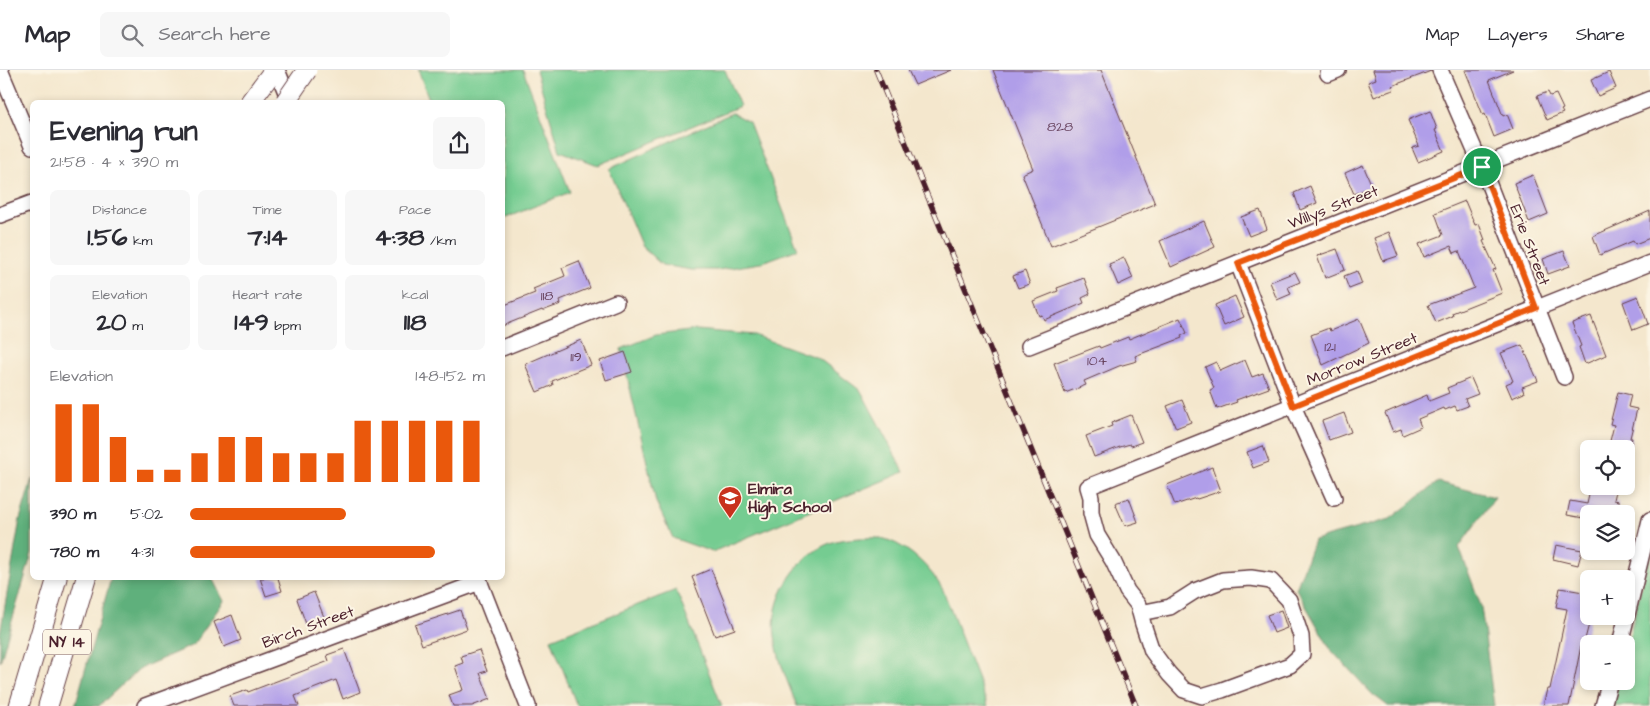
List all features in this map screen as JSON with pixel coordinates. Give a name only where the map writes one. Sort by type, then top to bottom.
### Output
[{"type":"main road","points":[[252,100],[276,70]]},
{"type":"main road","points":[[286,100],[307,70]]},
{"type":"main road","name":"NY 14","points":[[19,706],[56,580]]},
{"type":"main road","name":"NY 14","points":[[48,706],[85,580]]},
{"type":"street","points":[[0,70],[30,141]]},
{"type":"street","points":[[276,70],[289,100]]},
{"type":"street","name":"Erie Street","points":[[1440,70],[1482,167],[1564,377]]},
{"type":"street","name":"Willys Street","points":[[1029,346],[1650,100]]},
{"type":"street","points":[[0,215],[30,204]]},
{"type":"street","points":[[1238,263],[1293,406],[1334,498]]},
{"type":"street","name":"Morrow Street","points":[[1140,613],[1138,605],[1127,591],[1113,561],[1097,535],[1091,513],[1091,497],[1088,488],[1650,263]]},
{"type":"street","points":[[505,347],[616,302]]},
{"type":"street","points":[[1622,635],[1650,520]]},
{"type":"street","points":[[1251,578],[1271,581],[1289,600],[1301,636],[1302,654],[1290,665],[1202,696],[1184,690],[1168,674],[1152,651],[1140,613],[1170,607],[1195,591],[1224,580],[1251,578]]},
{"type":"street","points":[[479,580],[528,706]]},
{"type":"street","name":"Birch Street","points":[[147,706],[479,580]]},
{"type":"street","points":[[1603,706],[1607,690]]},
{"type":"green space","points":[[418,70],[523,70],[570,192],[505,218],[505,100],[429,100]]},
{"type":"green space","points":[[536,70],[725,70],[740,106],[598,165],[560,151]]},
{"type":"green space","points":[[732,113],[749,122],[798,249],[760,263],[718,270],[692,270],[662,265],[642,247],[609,169]]},
{"type":"green space","points":[[697,330],[754,335],[818,358],[861,391],[904,472],[712,552],[673,538],[656,502],[621,349],[656,335]]},
{"type":"green space","points":[[1438,482],[1495,497],[1459,547],[1481,606],[1494,706],[1388,706],[1372,694],[1331,650],[1296,589],[1314,540],[1390,519]]},
{"type":"green space","points":[[30,486],[30,560],[0,662],[0,634],[20,519]]},
{"type":"green space","points":[[882,538],[897,544],[920,560],[933,575],[943,590],[988,706],[797,706],[776,645],[774,622],[781,594],[796,569],[818,549],[837,541]]},
{"type":"green space","points":[[1650,550],[1650,706],[1613,706],[1617,690],[1635,690],[1635,635],[1630,635],[1632,625],[1635,625],[1635,612]]},
{"type":"green space","points":[[110,580],[213,580],[224,601],[193,645],[139,669],[99,706],[75,706]]},
{"type":"green space","points":[[676,590],[722,706],[577,706],[551,639]]},
{"type":"building","points":[[908,70],[951,70],[915,85]]},
{"type":"building","points":[[993,70],[1101,70],[1155,204],[1051,246],[1022,174],[1033,169]]},
{"type":"building","points":[[1373,70],[1431,71],[1392,86],[1393,90],[1374,97],[1368,82],[1376,79]]},
{"type":"building","points":[[1465,70],[1513,70],[1489,80],[1503,116],[1507,114],[1513,129],[1494,137]]},
{"type":"building","points":[[1609,72],[1616,88],[1598,96],[1591,80]]},
{"type":"building","points":[[1548,92],[1550,96],[1556,94],[1563,113],[1547,120],[1537,96]]},
{"type":"building","points":[[1430,111],[1437,129],[1435,130],[1444,151],[1418,162],[1412,148],[1419,146],[1408,120]]},
{"type":"building","points":[[1363,165],[1372,186],[1354,194],[1345,173]]},
{"type":"building","points":[[1533,175],[1548,214],[1529,222],[1514,183]]},
{"type":"building","points":[[1310,186],[1317,203],[1300,210],[1294,193]]},
{"type":"building","points":[[1465,201],[1475,225],[1479,224],[1485,240],[1483,241],[1496,269],[1493,270],[1502,293],[1452,313],[1453,316],[1436,323],[1428,305],[1474,288],[1459,251],[1454,253],[1451,246],[1424,257],[1419,244],[1443,235],[1435,213]]},
{"type":"building","points":[[1260,210],[1267,229],[1249,236],[1241,217]]},
{"type":"building","points":[[1650,211],[1650,238],[1635,244],[1633,241],[1600,255],[1593,236]]},
{"type":"building","points":[[1204,221],[1215,247],[1171,267],[1160,241]]},
{"type":"building","points":[[1389,232],[1398,256],[1383,261],[1374,238]]},
{"type":"building","points":[[1337,249],[1345,270],[1325,278],[1317,256]]},
{"type":"building","points":[[1564,251],[1570,266],[1548,274],[1543,259]]},
{"type":"building","points":[[1124,258],[1133,278],[1118,285],[1109,264]]},
{"type":"building","points":[[579,261],[590,288],[560,300],[561,304],[505,325],[505,305],[535,293],[533,289],[565,276],[562,268]]},
{"type":"building","points":[[1025,271],[1030,284],[1018,288],[1013,276]]},
{"type":"building","points":[[1357,271],[1362,284],[1349,289],[1344,276]]},
{"type":"building","points":[[1295,272],[1300,282],[1288,287],[1291,294],[1277,300],[1270,282]]},
{"type":"building","points":[[1084,278],[1090,294],[1082,298],[1084,303],[1044,320],[1042,315],[1039,316],[1033,301],[1058,291],[1057,288]]},
{"type":"building","points":[[1235,296],[1244,317],[1224,326],[1215,305]]},
{"type":"building","points":[[1638,296],[1648,324],[1633,330],[1623,302]]},
{"type":"building","points":[[1591,316],[1606,355],[1585,364],[1579,347],[1581,346],[1572,323]]},
{"type":"building","points":[[1180,318],[1187,333],[1181,336],[1182,338],[1135,356],[1137,361],[1119,366],[1084,381],[1086,385],[1065,393],[1054,363],[1099,346],[1100,348],[1128,337],[1129,339]]},
{"type":"building","points":[[1359,319],[1369,343],[1323,365],[1311,335],[1329,328],[1330,331]]},
{"type":"building","points":[[581,340],[591,365],[552,381],[553,385],[537,392],[525,364]]},
{"type":"building","points":[[1522,345],[1538,381],[1522,387],[1524,393],[1512,398],[1506,384],[1513,381],[1501,353]]},
{"type":"building","points":[[625,352],[632,372],[606,380],[600,361]]},
{"type":"building","points":[[1245,360],[1252,377],[1263,373],[1269,388],[1217,409],[1210,390],[1214,388],[1205,367],[1216,362],[1220,371]]},
{"type":"building","points":[[1471,378],[1478,394],[1465,399],[1468,406],[1457,410],[1455,406],[1445,410],[1444,408],[1418,419],[1421,427],[1403,435],[1401,429],[1393,432],[1385,413],[1427,395],[1429,401],[1449,393],[1447,388]]},
{"type":"building","points":[[1618,392],[1631,395],[1628,407],[1637,409],[1630,438],[1632,438],[1632,440],[1610,440],[1614,425],[1610,424]]},
{"type":"building","points":[[1182,400],[1191,422],[1176,428],[1167,406]]},
{"type":"building","points":[[1344,413],[1351,432],[1329,440],[1322,421]]},
{"type":"building","points":[[1131,415],[1142,442],[1120,447],[1094,457],[1086,436],[1112,426],[1111,423]]},
{"type":"building","points":[[1263,446],[1269,462],[1253,468],[1247,452]]},
{"type":"building","points":[[1212,467],[1221,491],[1175,505],[1167,485]]},
{"type":"building","points":[[1589,495],[1615,495],[1614,500],[1619,501],[1618,505],[1580,505],[1580,517],[1567,515],[1570,501],[1587,504]]},
{"type":"building","points":[[1129,498],[1138,522],[1125,526],[1115,503]]},
{"type":"building","points":[[1556,545],[1580,550],[1578,565],[1553,559]]},
{"type":"building","points":[[711,569],[735,629],[715,636],[692,577]]},
{"type":"building","points":[[261,580],[279,580],[282,591],[266,596]]},
{"type":"building","points":[[1560,588],[1580,591],[1580,625],[1589,625],[1586,635],[1580,635],[1580,651],[1569,706],[1543,706],[1547,689],[1550,689],[1567,609],[1556,607]]},
{"type":"building","points":[[314,592],[324,617],[306,624],[297,599]]},
{"type":"building","points":[[460,610],[467,629],[422,645],[415,625]]},
{"type":"building","points":[[1281,610],[1287,628],[1274,633],[1267,615]]},
{"type":"building","points":[[232,615],[241,640],[224,647],[214,622]]},
{"type":"building","points":[[344,649],[360,692],[343,699],[336,680],[295,696],[299,706],[234,706],[230,696],[247,690],[248,692],[329,661],[327,655]]},
{"type":"building","points":[[479,650],[487,671],[480,673],[490,699],[472,706],[453,706],[449,695],[463,690],[455,666],[463,663],[461,656]]},
{"type":"railway","points":[[876,70],[1136,706]]},
{"type":"place","name":"Elmira High School","points":[[730,519]]},
{"type":"route","points":[[1482,167],[1536,308],[1293,406],[1238,263],[1482,167]]}]
